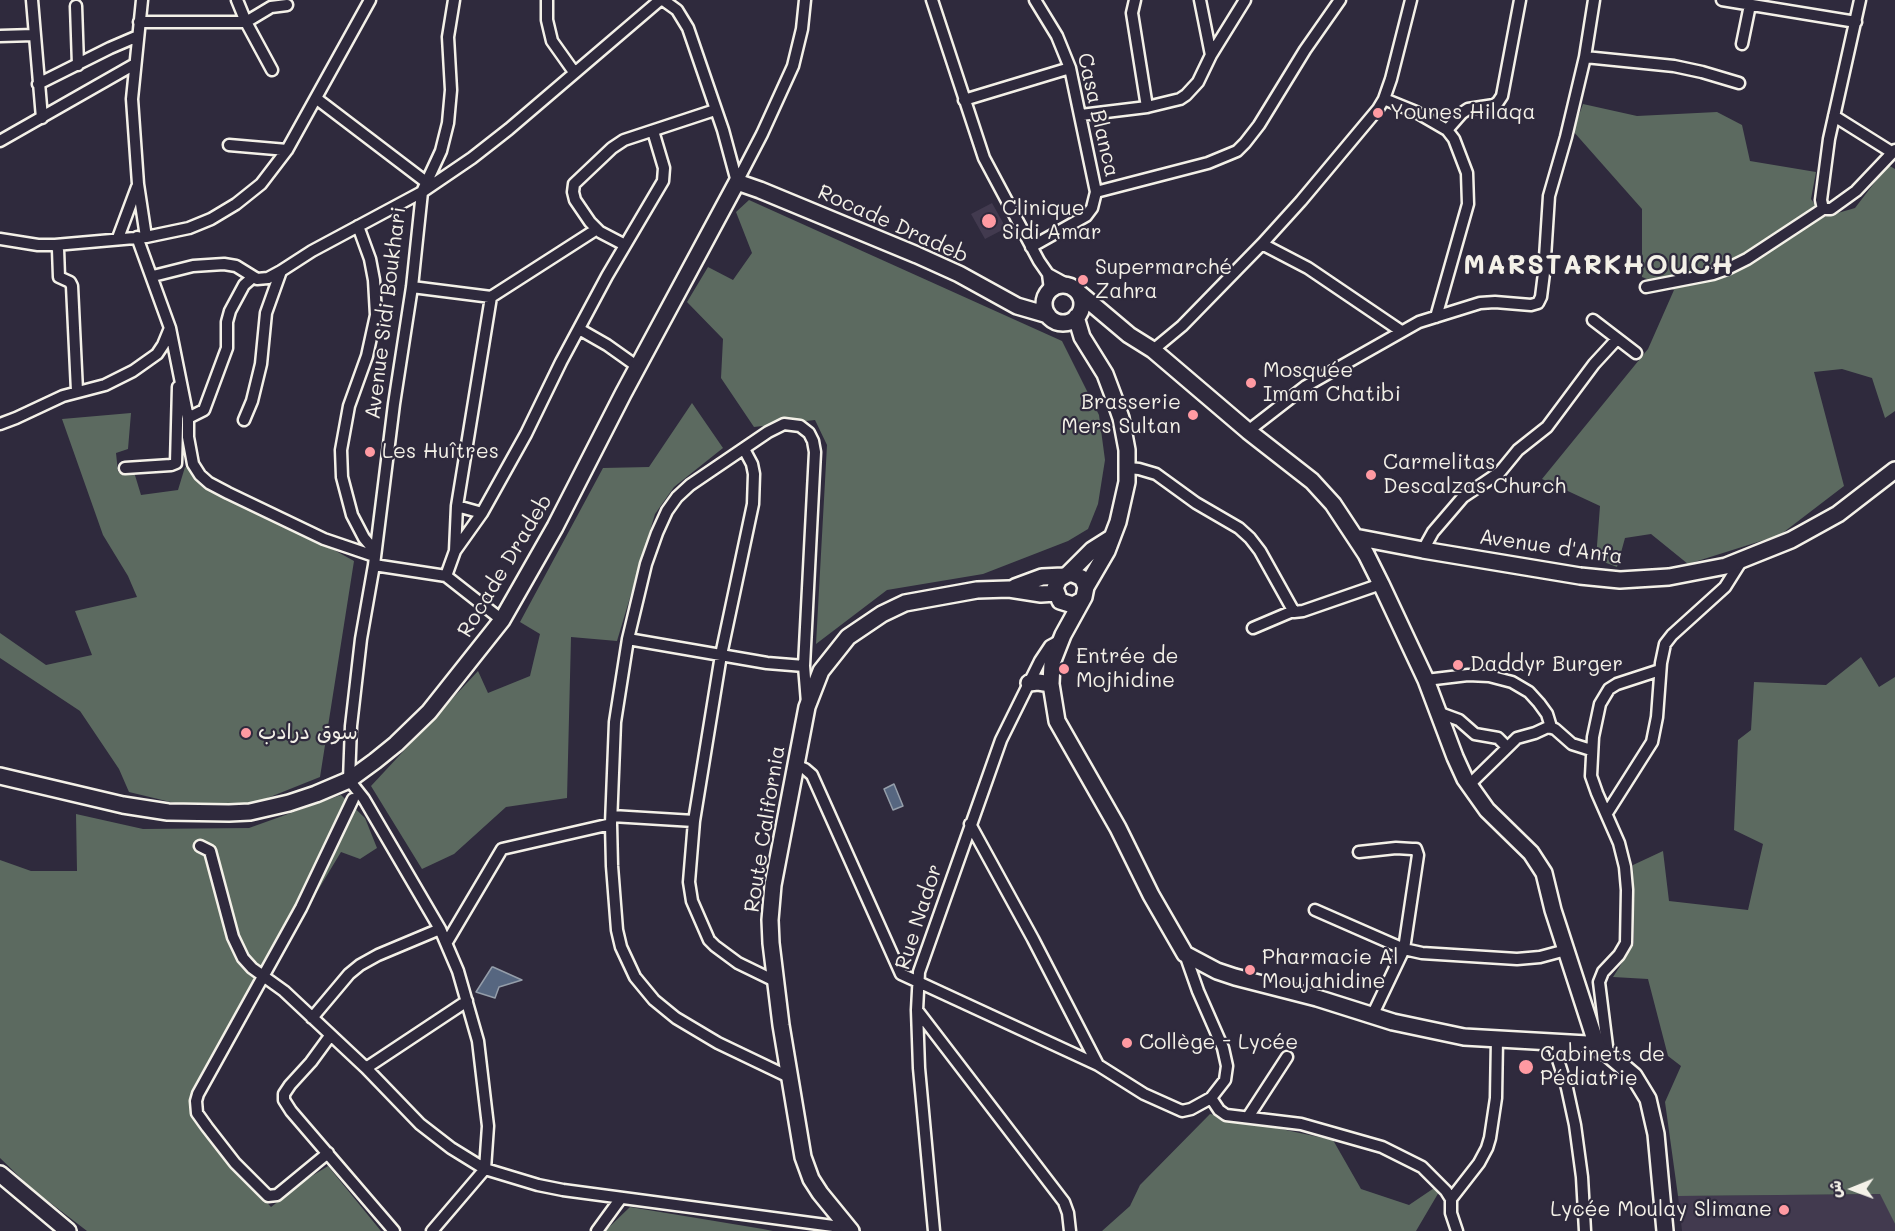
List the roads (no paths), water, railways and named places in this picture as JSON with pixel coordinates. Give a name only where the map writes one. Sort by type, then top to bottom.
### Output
[{"type":"street","points":[[32,0],[42,118]]},
{"type":"street","points":[[142,0],[132,99],[142,237],[170,328],[188,418],[188,437],[193,464],[209,483],[324,539],[374,557],[446,576],[502,620]]},
{"type":"street","points":[[237,0],[272,70]]},
{"type":"street","points":[[0,238],[39,245],[55,245],[142,237],[189,228],[221,214],[261,184],[287,150],[370,0]]},
{"type":"street","points":[[153,276],[193,266],[230,264],[252,278],[268,278],[424,187],[441,151],[448,123],[451,90],[448,37],[454,0]]},
{"type":"street","points":[[547,0],[547,20],[552,41],[574,72]]},
{"type":"street","points":[[662,0],[676,10],[685,21],[729,150],[737,182]]},
{"type":"street","name":"Avenue Sidi Boukhari","points":[[349,780],[351,726],[361,639],[412,287],[424,187],[496,140],[662,0]]},
{"type":"street","name":"Rocade Dradeb","points":[[0,776],[123,805],[168,812],[250,812],[289,803],[349,780],[396,744],[429,712],[502,620],[555,527],[762,134],[793,66],[802,29],[805,0]]},
{"type":"street","points":[[796,765],[806,769],[812,775],[901,974],[1098,1065],[1144,1094],[1178,1111],[1191,1109],[1211,1098],[1225,1080],[1226,1061],[1223,1048],[1198,991],[1185,954],[1151,895],[1118,828],[1064,734],[1053,705],[1052,663],[1062,637],[1107,551],[1125,496],[1128,468],[1121,418],[1105,374],[1082,337],[1060,309],[1048,274],[1031,247],[984,158],[932,0]]},
{"type":"street","name":"Casa Blanca","points":[[1031,247],[1086,216],[1092,208],[1096,192],[1070,68],[1057,36],[1035,0]]},
{"type":"street","points":[[1135,0],[1132,13],[1147,107]]},
{"type":"street","points":[[1200,0],[1211,55]]},
{"type":"street","points":[[1081,115],[1147,107],[1180,99],[1186,95],[1198,82],[1211,55],[1245,0]]},
{"type":"street","points":[[1096,192],[1208,163],[1237,151],[1259,125],[1305,50],[1340,0]]},
{"type":"street","points":[[1153,350],[1182,326],[1262,244],[1353,141],[1384,99],[1399,53],[1412,0]]},
{"type":"street","points":[[1447,130],[1462,113],[1494,105],[1502,96],[1520,0]]},
{"type":"street","points":[[1248,431],[1305,386],[1419,322],[1480,303],[1531,305],[1540,301],[1549,196],[1585,57],[1594,0]]},
{"type":"street","points":[[1722,0],[1856,22]]},
{"type":"street","points":[[1823,209],[1821,200],[1834,116],[1860,0]]},
{"type":"street","points":[[139,21],[246,22],[271,7],[287,5]]},
{"type":"street","points":[[1742,44],[1750,5]]},
{"type":"street","points":[[76,6],[78,65]]},
{"type":"street","points":[[0,36],[34,35]]},
{"type":"street","points":[[38,84],[138,36]]},
{"type":"street","points":[[1585,57],[1674,66],[1739,83]]},
{"type":"street","points":[[0,141],[135,64]]},
{"type":"street","points":[[964,100],[1070,68]]},
{"type":"street","points":[[317,99],[424,187]]},
{"type":"street","points":[[1384,99],[1416,112],[1447,130],[1454,139],[1464,162],[1469,195],[1436,316]]},
{"type":"street","points":[[625,245],[597,229],[575,200],[574,184],[620,142],[715,110]]},
{"type":"street","points":[[1647,287],[1713,274],[1747,259],[1823,209],[1831,209],[1856,191],[1893,155],[1834,116]]},
{"type":"street","points":[[446,576],[455,551],[482,513],[526,434],[579,329],[664,177],[663,164],[653,131]]},
{"type":"street","points":[[229,145],[287,150]]},
{"type":"street","name":"Rocade Dradeb","points":[[737,182],[917,255],[959,274],[1017,306],[1029,310],[1060,309]]},
{"type":"street","points":[[118,238],[138,184]]},
{"type":"street","points":[[358,226],[370,259],[376,315],[367,356],[349,406],[342,438],[341,459],[342,477],[352,514],[374,557]]},
{"type":"street","points":[[412,287],[491,297],[597,229]]},
{"type":"street","points":[[1262,244],[1308,268],[1401,331]]},
{"type":"street","points":[[55,245],[58,249],[59,277],[70,282],[72,286],[77,391]]},
{"type":"street","points":[[244,420],[252,401],[261,363],[266,313],[280,272]]},
{"type":"street","points":[[1048,274],[1074,289],[1129,335],[1153,350],[1321,490],[1333,504],[1355,537],[1381,584],[1426,680],[1455,757],[1469,785],[1483,805],[1532,853],[1546,879],[1566,950],[1603,1051]]},
{"type":"street","points":[[188,418],[204,410],[225,354],[230,311],[244,285],[252,278]]},
{"type":"street","points":[[1059,285],[1074,289],[1082,302],[1060,309],[1059,285]]},
{"type":"street","points":[[455,551],[457,506],[491,297]]},
{"type":"street","points":[[1060,309],[1104,314]]},
{"type":"street","points":[[1593,320],[1636,353]]},
{"type":"street","points":[[0,424],[77,391],[105,385],[157,354],[170,328]]},
{"type":"street","points":[[579,329],[638,367]]},
{"type":"street","points":[[1423,550],[1433,532],[1463,497],[1500,472],[1526,444],[1547,427],[1597,361],[1617,339]]},
{"type":"street","points":[[125,468],[176,463],[178,368]]},
{"type":"street","points":[[789,1077],[718,1043],[676,1018],[654,1000],[635,977],[621,947],[617,930],[611,820],[615,722],[628,639],[646,564],[667,511],[677,496],[710,470],[784,424],[800,426],[809,433],[815,452],[804,666],[807,707]]},
{"type":"street","points":[[744,449],[752,464],[754,474],[753,504],[721,655],[694,821],[689,882],[692,901],[704,932],[715,946],[738,963],[775,981]]},
{"type":"street","points":[[1128,468],[1156,474],[1251,538],[1260,550],[1293,611]]},
{"type":"street","name":"Avenue d'Anfa","points":[[1355,537],[1581,576],[1620,580],[1682,576],[1742,560],[1791,540],[1826,521],[1895,470]]},
{"type":"street","points":[[457,506],[482,513]]},
{"type":"street","points":[[1062,637],[1056,583],[1092,550],[1111,538]]},
{"type":"street","points":[[1607,813],[1652,742],[1657,717],[1660,670],[1668,639],[1720,592],[1730,581],[1742,560]]},
{"type":"street","points":[[1066,575],[1082,578],[1084,594]]},
{"type":"street","name":"Route California","points":[[1009,589],[1042,577],[1066,575]]},
{"type":"street","points":[[1253,628],[1293,611],[1303,611],[1381,584]]},
{"type":"street","name":"Route California","points":[[850,1229],[820,1193],[806,1168],[789,1077],[775,981],[770,920],[771,904],[780,843],[807,707],[821,671],[848,637],[882,614],[904,603],[957,592],[1009,589],[1058,597]]},
{"type":"street","points":[[1058,597],[1073,605],[1084,594]]},
{"type":"street","name":"Rue Nador","points":[[934,1231],[919,1068],[917,1010],[918,982],[922,961],[1001,740],[1050,646],[1062,637]]},
{"type":"street","points":[[628,639],[804,666]]},
{"type":"street","points":[[1603,1051],[1599,982],[1603,972],[1624,947],[1627,926],[1624,861],[1619,843],[1592,780],[1591,750],[1595,721],[1605,693],[1617,684],[1660,670]]},
{"type":"street","points":[[1426,680],[1468,675],[1490,676],[1512,682],[1529,692],[1539,703],[1547,714],[1551,727],[1572,744],[1591,750]]},
{"type":"street","points":[[1029,683],[1051,684]]},
{"type":"street","points":[[1440,713],[1459,720],[1475,734],[1498,738],[1507,747]]},
{"type":"street","points":[[1469,785],[1517,738],[1551,727]]},
{"type":"street","points":[[349,780],[364,799],[447,942],[478,1041],[484,1082],[488,1140],[485,1169],[432,1231]]},
{"type":"street","points":[[328,1153],[277,1195],[268,1196],[235,1163],[196,1111],[198,1094],[301,908],[353,799]]},
{"type":"street","points":[[447,942],[502,849],[611,820],[694,821]]},
{"type":"street","points":[[970,824],[1098,1065]]},
{"type":"street","points":[[200,846],[210,851],[233,937],[243,958],[252,968],[284,991],[366,1068],[420,1124],[451,1148],[485,1169],[538,1185],[850,1229]]},
{"type":"street","points":[[1359,852],[1396,848],[1412,849],[1418,852],[1404,949],[1372,1016]]},
{"type":"street","points":[[1315,910],[1404,949],[1422,953],[1506,959],[1531,958],[1566,950]]},
{"type":"street","points":[[312,1018],[360,965],[440,929]]},
{"type":"street","points":[[1185,954],[1217,971],[1317,998],[1372,1016],[1464,1037],[1587,1044],[1603,1051],[1634,1076],[1648,1099],[1656,1134],[1665,1231]]},
{"type":"street","points":[[366,1068],[467,1001]]},
{"type":"street","points":[[917,1010],[1064,1202],[1070,1231]]},
{"type":"street","points":[[330,1036],[290,1085],[284,1096],[291,1111],[394,1231]]},
{"type":"street","points":[[1451,1199],[1479,1163],[1487,1148],[1496,1098],[1497,1039]]},
{"type":"street","points":[[1552,1041],[1575,1125],[1582,1177],[1585,1231]]},
{"type":"street","points":[[1248,1117],[1287,1057]]},
{"type":"street","points":[[1211,1098],[1219,1110],[1226,1115],[1329,1131],[1382,1147],[1422,1167],[1451,1199],[1451,1213],[1457,1231]]},
{"type":"street","points":[[0,1174],[64,1230]]},
{"type":"street","points":[[597,1231],[621,1198]]},
{"type":"water","points":[[894,784],[903,806],[893,810],[884,789]]},
{"type":"water","points":[[492,967],[522,980],[499,987],[495,998],[476,992]]},
{"type":"place","name":"Younes Hilaqa","points":[[1378,113]]},
{"type":"place","name":"Clinique Sidi Amar","points":[[989,221]]},
{"type":"place","name":"Supermarché Zahra","points":[[1083,280]]},
{"type":"place","name":"Mosquée Imam Chatibi","points":[[1251,383]]},
{"type":"place","name":"Brasserie Mers Sultan","points":[[1193,415]]},
{"type":"place","name":"Les Huîtres","points":[[370,452]]},
{"type":"place","name":"Carmelitas Descalzas Church","points":[[1371,475]]},
{"type":"place","name":"Daddyr Burger","points":[[1458,665]]},
{"type":"place","name":"Entrée de Mojhidine","points":[[1064,669]]},
{"type":"place","name":"سوق درادب","points":[[246,733]]},
{"type":"place","name":"Pharmacie Al Moujahidine","points":[[1250,970]]},
{"type":"place","name":"Collège - Lycée","points":[[1127,1043]]},
{"type":"place","name":"Cabinets de Pédiatrie","points":[[1526,1067]]},
{"type":"place","name":"Lycée Moulay Slimane","points":[[1784,1210]]},
{"type":"district","name":"MARSTARKHOUCH","points":[[1599,266]]}]
